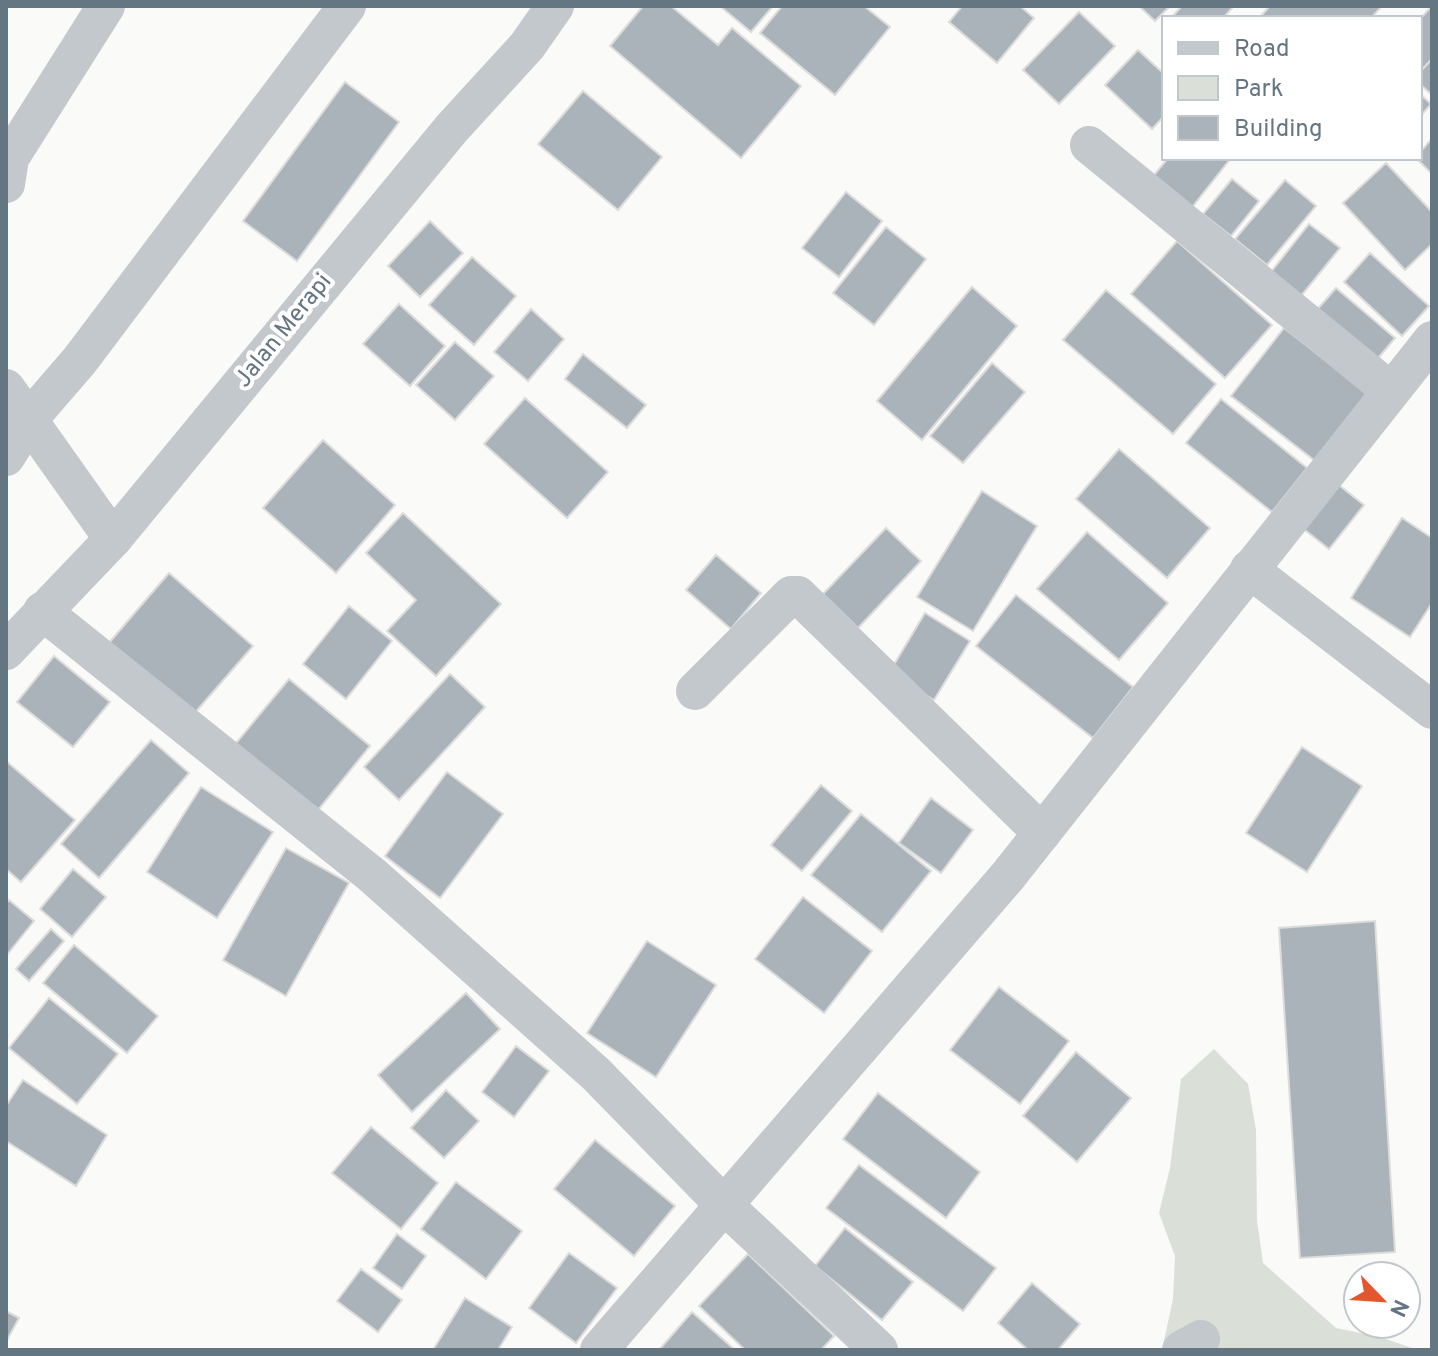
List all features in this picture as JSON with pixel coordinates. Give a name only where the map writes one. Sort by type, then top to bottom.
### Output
[{"type":"street","points":[[6,184],[10,158],[106,6]]},
{"type":"street","points":[[6,457],[30,418],[80,360],[347,6]]},
{"type":"street","name":"Jalan Merapi","points":[[6,651],[113,539],[433,151],[527,46],[555,6]]},
{"type":"street","points":[[1089,145],[1391,391]]},
{"type":"street","points":[[599,1350],[1042,833],[1432,340]]},
{"type":"street","points":[[6,359],[6,388],[113,539]]},
{"type":"street","points":[[1249,569],[1432,710]]},
{"type":"street","points":[[695,691],[791,595],[798,595],[1042,833]]},
{"type":"street","points":[[42,611],[372,875],[596,1074],[725,1206],[879,1350]]},
{"type":"green space","points":[[1214,1049],[1248,1084],[1256,1130],[1257,1220],[1263,1263],[1336,1328],[1342,1329],[1342,1340],[1389,1340],[1418,1350],[1162,1350],[1173,1299],[1175,1256],[1159,1213],[1170,1168],[1181,1079]]},
{"type":"building","points":[[643,6],[671,6],[718,45],[732,28],[801,86],[741,158],[610,46]]},
{"type":"building","points":[[720,6],[773,6],[751,32]]},
{"type":"building","points":[[782,6],[864,6],[890,27],[835,95],[760,33]]},
{"type":"building","points":[[962,6],[1020,6],[1034,18],[997,63],[949,22]]},
{"type":"building","points":[[1139,6],[1170,6],[1155,21]]},
{"type":"building","points":[[1182,6],[1234,6],[1225,16],[1173,16]]},
{"type":"building","points":[[1270,6],[1382,6],[1373,16],[1261,16]]},
{"type":"building","points":[[1432,6],[1432,59],[1422,70],[1422,17]]},
{"type":"building","points":[[1079,12],[1115,46],[1059,104],[1023,70]]},
{"type":"building","points":[[1138,50],[1162,72],[1162,118],[1152,129],[1105,85]]},
{"type":"building","points":[[1432,59],[1432,95],[1422,86],[1422,70]]},
{"type":"building","points":[[345,82],[399,122],[297,261],[243,221]]},
{"type":"building","points":[[583,91],[662,157],[618,210],[538,144]]},
{"type":"building","points":[[1422,96],[1431,104],[1422,115]]},
{"type":"building","points":[[1432,138],[1432,174],[1418,160],[1422,160],[1422,150]]},
{"type":"building","points":[[1166,160],[1229,160],[1189,211],[1150,180]]},
{"type":"building","points":[[1386,163],[1432,212],[1432,244],[1405,270],[1343,203]]},
{"type":"building","points":[[1232,179],[1259,201],[1231,236],[1203,214]]},
{"type":"building","points":[[1285,180],[1316,206],[1267,265],[1235,239]]},
{"type":"building","points":[[846,192],[882,221],[839,277],[802,248]]},
{"type":"building","points":[[430,221],[463,253],[420,297],[388,266]]},
{"type":"building","points":[[1309,224],[1340,248],[1301,296],[1271,272]]},
{"type":"building","points":[[886,227],[926,259],[874,325],[833,293]]},
{"type":"building","points":[[1177,241],[1272,325],[1225,378],[1131,294]]},
{"type":"building","points":[[1370,253],[1429,306],[1402,336],[1344,282]]},
{"type":"building","points":[[472,257],[516,296],[474,345],[429,305]]},
{"type":"building","points":[[972,287],[1017,326],[922,440],[877,401]]},
{"type":"building","points":[[1336,288],[1395,338],[1369,369],[1309,319]]},
{"type":"building","points":[[1106,290],[1216,384],[1173,434],[1063,340]]},
{"type":"building","points":[[399,304],[445,346],[410,386],[363,344]]},
{"type":"building","points":[[531,309],[564,339],[528,381],[494,352]]},
{"type":"building","points":[[1284,328],[1367,393],[1314,460],[1231,396]]},
{"type":"building","points":[[455,342],[494,376],[455,420],[416,385]]},
{"type":"building","points":[[583,354],[646,405],[627,428],[565,379]]},
{"type":"building","points":[[992,363],[1025,392],[963,463],[930,436]]},
{"type":"building","points":[[525,398],[608,472],[567,518],[484,444]]},
{"type":"building","points":[[1221,399],[1307,468],[1272,512],[1186,443]]},
{"type":"building","points":[[323,440],[395,505],[336,573],[263,508]]},
{"type":"building","points":[[1119,449],[1210,528],[1167,578],[1076,499]]},
{"type":"building","points":[[1335,482],[1364,505],[1329,549],[1300,526]]},
{"type":"building","points":[[982,491],[1037,526],[973,631],[917,597]]},
{"type":"building","points":[[403,513],[501,604],[436,676],[387,631],[416,600],[366,553]]},
{"type":"building","points":[[1402,518],[1432,538],[1432,603],[1410,637],[1351,598]]},
{"type":"building","points":[[886,528],[921,561],[858,628],[823,594]]},
{"type":"building","points":[[1087,532],[1168,603],[1119,660],[1037,589]]},
{"type":"building","points":[[716,555],[761,593],[731,629],[686,590]]},
{"type":"building","points":[[169,573],[253,646],[192,716],[108,644]]},
{"type":"building","points":[[1016,595],[1133,687],[1093,738],[976,646]]},
{"type":"building","points":[[349,606],[392,641],[346,699],[303,664]]},
{"type":"building","points":[[925,613],[970,641],[934,700],[889,673]]},
{"type":"building","points":[[54,656],[110,702],[73,747],[17,702]]},
{"type":"building","points":[[450,674],[485,707],[399,800],[364,767]]},
{"type":"building","points":[[289,679],[370,746],[314,815],[232,748]]},
{"type":"building","points":[[151,740],[189,773],[99,878],[61,844]]},
{"type":"building","points":[[1302,747],[1362,786],[1307,872],[1246,833]]},
{"type":"building","points":[[6,761],[75,820],[21,882],[6,869]]},
{"type":"building","points":[[447,772],[503,814],[440,898],[385,856]]},
{"type":"building","points":[[821,785],[852,811],[802,871],[771,845]]},
{"type":"building","points":[[201,787],[273,832],[217,918],[147,872]]},
{"type":"building","points":[[931,798],[973,830],[941,873],[899,843]]},
{"type":"building","points":[[861,814],[931,871],[882,932],[811,875]]},
{"type":"building","points":[[286,848],[349,883],[286,996],[223,960]]},
{"type":"building","points":[[73,869],[106,897],[72,937],[40,909]]},
{"type":"building","points":[[803,897],[872,951],[824,1013],[755,959]]},
{"type":"building","points":[[9,900],[34,921],[6,956],[6,904]]},
{"type":"building","points":[[1375,921],[1395,1252],[1300,1258],[1279,928]]},
{"type":"building","points":[[51,929],[64,941],[29,981],[16,969]]},
{"type":"building","points":[[647,941],[716,985],[656,1077],[587,1033]]},
{"type":"building","points":[[74,945],[158,1016],[127,1053],[43,983]]},
{"type":"building","points":[[999,987],[1069,1041],[1020,1104],[950,1050]]},
{"type":"building","points":[[466,993],[500,1029],[412,1112],[378,1075]]},
{"type":"building","points":[[49,998],[118,1054],[77,1104],[9,1048]]},
{"type":"building","points":[[516,1046],[549,1071],[514,1117],[482,1092]]},
{"type":"building","points":[[1076,1052],[1131,1098],[1077,1162],[1023,1116]]},
{"type":"building","points":[[23,1080],[107,1135],[76,1186],[6,1141],[6,1106]]},
{"type":"building","points":[[446,1090],[479,1121],[444,1158],[411,1128]]},
{"type":"building","points":[[878,1093],[980,1172],[946,1218],[843,1139]]},
{"type":"building","points":[[371,1127],[438,1183],[401,1229],[332,1173]]},
{"type":"building","points":[[595,1140],[675,1206],[634,1256],[554,1189]]},
{"type":"building","points":[[859,1165],[996,1268],[963,1311],[826,1208]]},
{"type":"building","points":[[456,1182],[522,1231],[486,1279],[421,1229]]},
{"type":"building","points":[[845,1228],[913,1282],[882,1320],[815,1266]]},
{"type":"building","points":[[397,1234],[426,1256],[402,1289],[373,1268]]},
{"type":"building","points":[[569,1253],[617,1288],[576,1343],[529,1308]]},
{"type":"building","points":[[748,1254],[834,1336],[821,1350],[745,1350],[699,1306]]},
{"type":"building","points":[[361,1269],[402,1300],[378,1332],[337,1301]]},
{"type":"building","points":[[1032,1283],[1080,1324],[1058,1350],[1028,1350],[998,1323]]},
{"type":"building","points":[[465,1298],[512,1327],[498,1350],[433,1350]]},
{"type":"building","points":[[6,1311],[19,1318],[6,1342]]},
{"type":"building","points":[[692,1312],[735,1350],[659,1350]]}]
